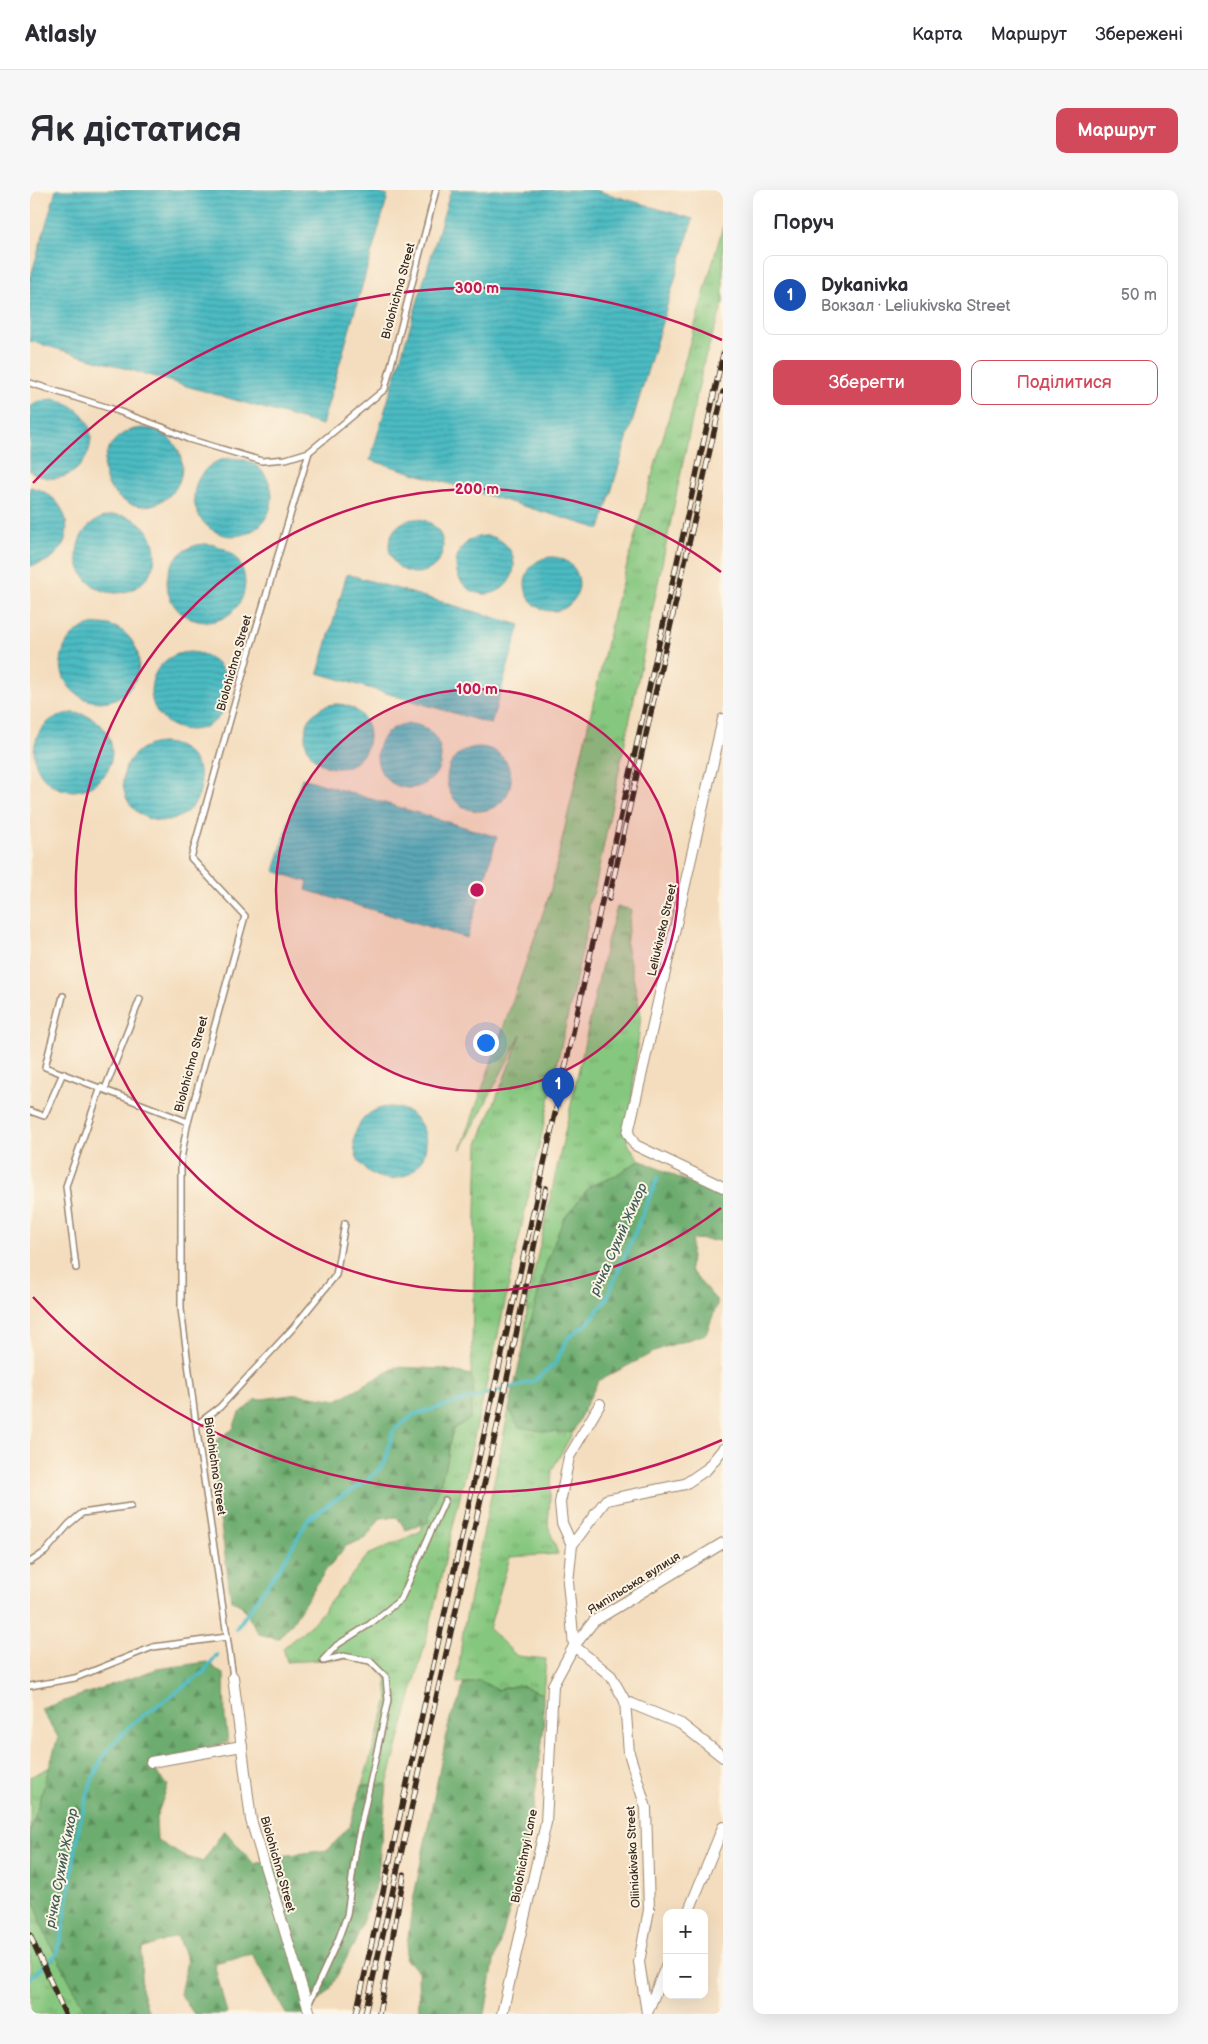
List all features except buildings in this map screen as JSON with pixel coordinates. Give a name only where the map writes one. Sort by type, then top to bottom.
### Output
[{"type":"street","name":"Leliukivska Street","points":[[723,719],[628,1133],[635,1145],[723,1187]]},
{"type":"street","name":"Ямпільська вулиця","points":[[574,1646],[568,1582],[572,1545],[562,1523],[560,1503],[569,1457],[600,1404]]},
{"type":"street","points":[[572,1545],[606,1500],[685,1484],[707,1469],[723,1449]]},
{"type":"street","name":"Ямпільська вулиця","points":[[574,1646],[594,1621],[723,1543]]},
{"type":"street","name":"Oliiniakivska Street","points":[[574,1646],[612,1676],[626,1701],[629,1753],[646,1808],[649,1910],[639,1962],[646,2014]]},
{"type":"street","name":"Biolohichnyi Lane","points":[[502,2014],[546,1823],[553,1685],[574,1646]]},
{"type":"street","name":"Biolohichna Street","points":[[233,1677],[251,1820],[309,2010]]},
{"type":"street","points":[[626,1701],[681,1724],[723,1757]]},
{"type":"street","points":[[151,1762],[242,1746]]},
{"type":"street","points":[[690,1909],[723,1827]]},
{"type":"street","points":[[646,2014],[663,1974]]},
{"type":"lane","name":"Biolohichna Street","points":[[233,1677],[181,1309],[181,1159],[188,1122],[245,916],[191,858],[248,656],[309,452],[385,389],[436,190]]},
{"type":"lane","points":[[30,383],[112,409],[162,427],[188,439],[262,461],[286,459],[309,452]]},
{"type":"lane","points":[[63,996],[45,1067],[188,1122]]},
{"type":"lane","points":[[76,1268],[66,1186],[103,1088],[140,999]]},
{"type":"lane","points":[[30,1111],[44,1116],[64,1074]]},
{"type":"lane","points":[[196,1425],[220,1406],[292,1328],[336,1275],[345,1223]]},
{"type":"lane","points":[[309,2010],[347,1914],[356,1848],[388,1700],[386,1677],[370,1661],[343,1656],[323,1661],[337,1645],[370,1624],[401,1598],[445,1500]]},
{"type":"lane","points":[[30,1562],[45,1552],[69,1524],[82,1513],[131,1506]]},
{"type":"lane","points":[[30,1686],[75,1678],[153,1647],[227,1637]]},
{"type":"green space","points":[[723,226],[723,304],[704,361],[594,892],[588,904],[590,914],[497,1339],[430,1625],[387,1785],[362,1785],[388,1700],[386,1677],[370,1661],[353,1658],[287,1662],[283,1648],[313,1623],[368,1555],[421,1531],[471,1375],[478,1144],[521,1035],[461,1150],[550,893],[615,607]]},
{"type":"green space","points":[[617,907],[631,909],[626,945],[641,1014],[627,1143],[640,1160],[587,1218],[521,1370],[528,1299],[607,942]]},
{"type":"green space","points":[[640,1160],[723,1198],[723,1241],[692,1239],[690,1270],[718,1302],[706,1334],[662,1348],[598,1381],[573,1432],[547,1432],[519,1427],[509,1409],[546,1264],[563,1220],[590,1186],[613,1177]]},
{"type":"green space","points":[[396,1367],[443,1369],[471,1375],[474,1391],[470,1419],[452,1430],[447,1462],[427,1523],[406,1530],[397,1517],[380,1518],[366,1538],[346,1546],[326,1570],[291,1624],[278,1639],[259,1634],[242,1606],[231,1600],[214,1473],[214,1442],[233,1429],[238,1415],[255,1400],[298,1394],[337,1400]]},
{"type":"green space","points":[[509,1409],[573,1432],[552,1470],[548,1525],[558,1554],[510,1557],[489,1629],[517,1656],[546,1659],[543,1694],[518,1685],[497,1690],[482,1682],[457,1683],[463,1631]]},
{"type":"green space","points":[[207,1662],[224,1675],[225,1718],[228,1742],[149,1764],[168,1785],[156,1818],[157,1840],[181,1855],[203,1862],[224,1830],[254,1864],[281,1856],[328,1850],[350,1826],[362,1785],[387,1785],[377,1881],[355,1942],[329,1991],[307,2014],[286,2014],[252,1954],[214,1963],[227,2014],[194,2014],[180,1994],[187,1961],[177,1936],[142,1949],[141,1988],[149,2014],[87,2014],[46,1936],[30,1889],[30,1833],[58,1737],[41,1709],[157,1669]]},
{"type":"green space","points":[[479,1680],[497,1690],[518,1685],[543,1694],[544,1727],[532,1817],[517,1886],[494,1962],[485,2014],[419,2014],[418,1971],[405,1959],[413,1901],[450,1718],[460,1699],[463,1685]]},
{"type":"green space","points":[[124,1731],[92,2014],[30,2014],[30,1777]]},
{"type":"water","points":[[56,190],[367,190],[388,196],[322,425],[30,341],[30,279]]},
{"type":"water","points":[[451,190],[595,190],[693,219],[600,529],[370,460]]},
{"type":"water","points":[[53,399],[75,408],[87,421],[91,437],[88,453],[79,467],[66,476],[49,478],[30,471],[30,407],[40,401]]},
{"type":"water","points":[[143,428],[158,431],[171,439],[179,452],[182,467],[179,482],[171,495],[158,503],[143,506],[128,503],[115,495],[107,482],[104,467],[107,452],[115,439],[128,431]]},
{"type":"water","points":[[233,458],[248,461],[261,469],[269,482],[272,497],[269,512],[261,525],[248,533],[233,536],[218,533],[205,525],[197,512],[194,497],[197,482],[205,469],[218,461]]},
{"type":"water","points":[[30,487],[46,493],[57,503],[64,515],[67,528],[65,541],[58,552],[46,561],[30,566]]},
{"type":"water","points":[[116,515],[131,518],[144,526],[152,539],[155,554],[152,569],[144,582],[131,590],[116,593],[101,590],[88,582],[80,569],[77,554],[80,539],[88,526],[101,518]]},
{"type":"water","points":[[411,519],[421,519],[435,527],[441,536],[443,546],[441,556],[435,565],[421,573],[411,573],[401,568],[394,561],[389,551],[389,541],[394,531],[401,524]]},
{"type":"water","points":[[479,536],[491,536],[506,544],[514,559],[514,571],[506,586],[491,594],[479,594],[464,586],[456,571],[456,559],[464,544]]},
{"type":"water","points":[[206,544],[221,547],[234,555],[242,568],[245,583],[242,598],[234,611],[221,619],[206,622],[191,619],[178,611],[170,598],[167,583],[170,568],[178,555],[191,547]]},
{"type":"water","points":[[547,557],[557,557],[571,565],[577,574],[579,584],[577,594],[571,603],[557,611],[547,611],[537,606],[530,599],[525,589],[525,579],[530,569],[537,562]]},
{"type":"water","points":[[347,574],[520,625],[491,724],[318,673]]},
{"type":"water","points":[[100,624],[115,627],[128,635],[136,648],[139,663],[136,678],[128,691],[115,699],[100,702],[85,699],[72,691],[64,678],[61,663],[64,648],[72,635],[85,627]]},
{"type":"water","points":[[190,652],[205,655],[218,663],[226,676],[229,691],[226,706],[218,719],[205,727],[190,730],[175,727],[162,719],[154,706],[151,691],[154,676],[162,663],[175,655]]},
{"type":"water","points":[[331,704],[343,704],[360,713],[367,724],[369,736],[367,748],[360,759],[343,768],[331,768],[319,763],[310,754],[305,742],[305,730],[310,718],[319,709]]},
{"type":"water","points":[[73,713],[88,716],[101,724],[109,737],[112,752],[109,767],[101,780],[88,788],[73,791],[58,788],[45,780],[37,767],[34,752],[37,737],[45,724],[58,716]]},
{"type":"water","points":[[403,724],[415,724],[432,733],[439,744],[441,756],[439,768],[432,779],[415,788],[403,788],[391,783],[382,774],[377,762],[377,750],[382,738],[391,729]]},
{"type":"water","points":[[162,743],[177,746],[190,754],[198,767],[201,782],[198,797],[190,810],[177,818],[162,821],[147,818],[134,810],[126,797],[123,782],[126,767],[134,754],[147,746]]},
{"type":"water","points":[[473,747],[485,747],[502,756],[509,767],[511,779],[509,791],[502,802],[485,811],[473,811],[461,806],[452,797],[447,785],[447,773],[452,761],[461,752]]},
{"type":"water","points":[[302,778],[497,837],[467,938],[306,890],[308,882],[274,871]]},
{"type":"water","points":[[397,1107],[416,1117],[424,1129],[426,1143],[424,1157],[416,1169],[404,1177],[383,1179],[364,1169],[356,1157],[354,1136],[364,1117],[376,1109]]},
{"type":"waterway","name":"річка Сухий Жихор","points":[[236,1629],[285,1560],[307,1521],[327,1505],[367,1481],[385,1463],[393,1431],[415,1414],[534,1381],[555,1364],[568,1338],[588,1323],[606,1300],[658,1178]]},
{"type":"waterway","name":"річка Сухий Жихор","points":[[30,1978],[56,1955],[63,1929],[80,1821],[92,1780],[106,1751],[133,1723],[204,1672],[217,1655]]},
{"type":"railway","points":[[356,2014],[723,354]]},
{"type":"railway","points":[[609,899],[723,392]]},
{"type":"railway","points":[[365,2014],[499,1418],[546,1188]]},
{"type":"railway","points":[[379,2014],[404,1874]]},
{"type":"railway","points":[[30,1935],[65,2014]]},
{"type":"place","name":"Dykanіvka","points":[[558,1109]]}]
